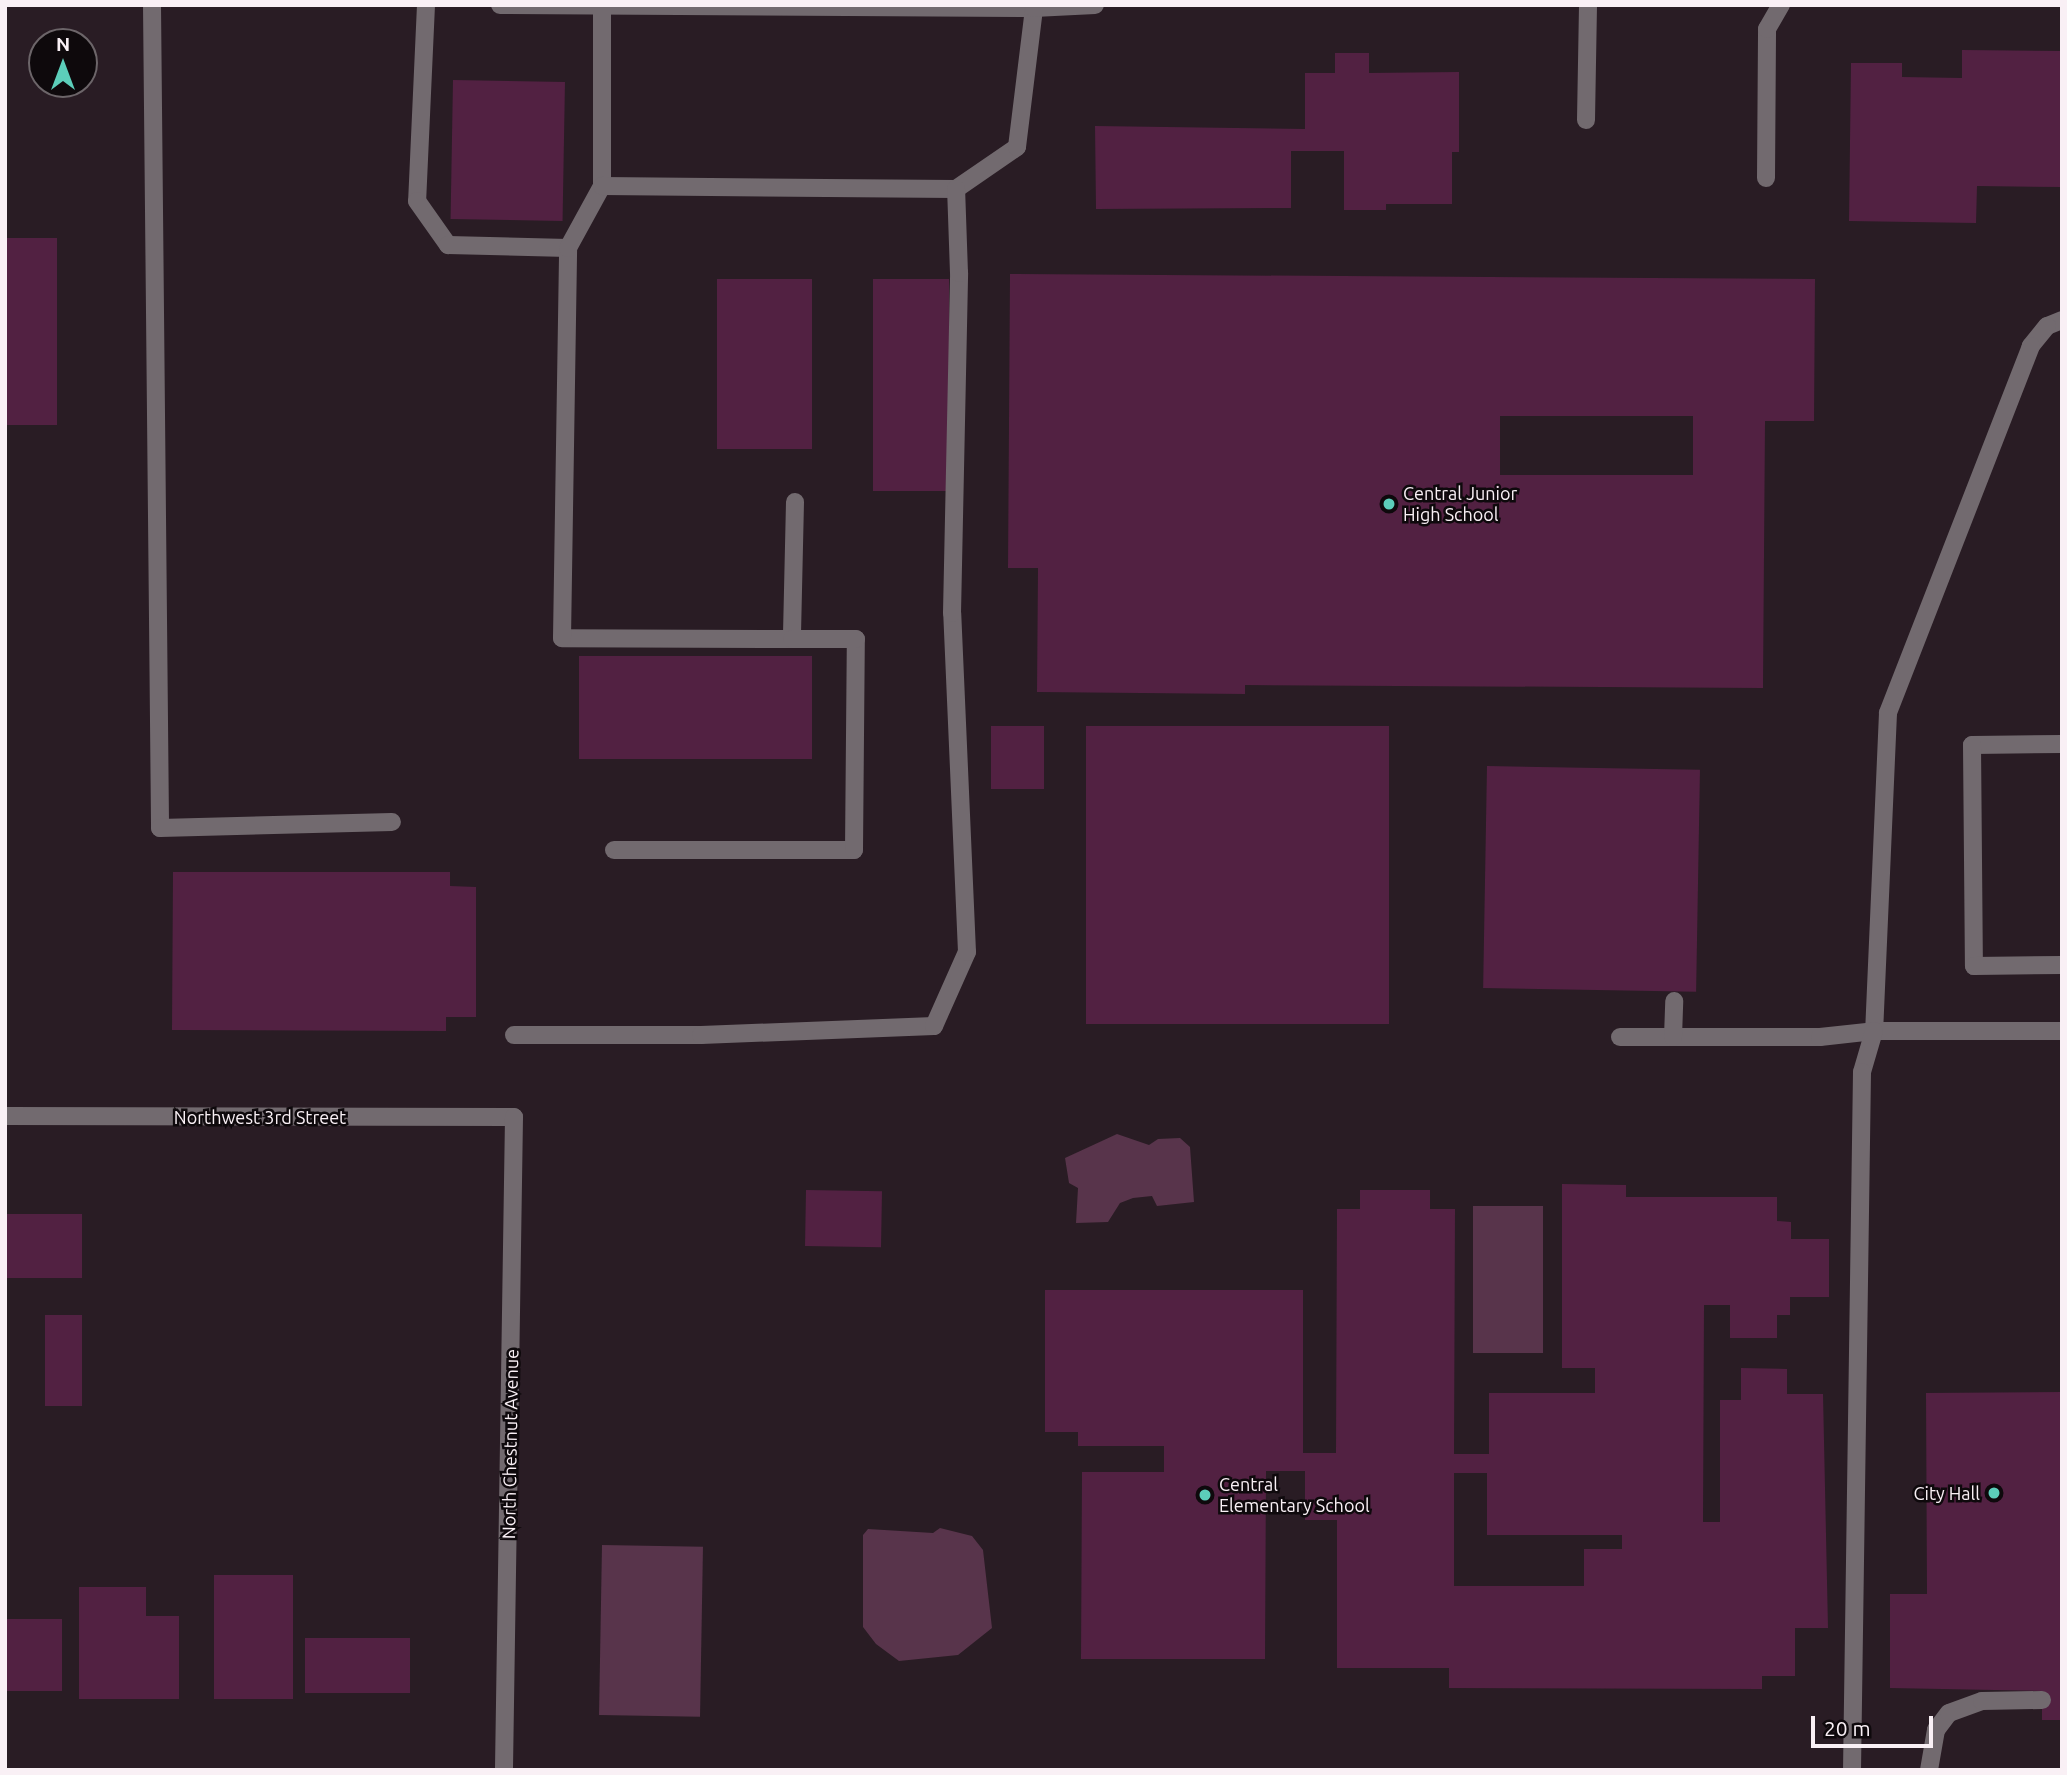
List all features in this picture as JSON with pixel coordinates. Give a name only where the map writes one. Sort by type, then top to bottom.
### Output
[{"type":"street","points":[[152,5],[160,828],[392,822]]},
{"type":"street","points":[[426,5],[417,201],[448,245],[568,248]]},
{"type":"street","points":[[500,5],[1034,8],[1095,5]]},
{"type":"street","points":[[1586,120],[1588,5]]},
{"type":"street","points":[[1766,178],[1767,29],[1781,5]]},
{"type":"street","points":[[602,6],[602,186],[568,248],[562,638],[856,639],[854,850],[614,850]]},
{"type":"street","points":[[602,186],[957,188],[1017,147],[1034,8]]},
{"type":"street","points":[[514,1035],[701,1035],[934,1026],[967,952],[952,613],[959,273],[957,188]]},
{"type":"street","points":[[1852,1770],[1862,1072],[1874,1031],[1888,713],[2031,346],[2047,326],[2062,320]]},
{"type":"street","points":[[792,639],[795,502]]},
{"type":"street","points":[[2062,744],[1972,745],[1974,966],[2062,965]]},
{"type":"street","points":[[1673,1037],[1674,1001]]},
{"type":"street","points":[[1620,1037],[1820,1038],[1874,1031],[2062,1031]]},
{"type":"street","name":"Northwest 3rd Street","points":[[5,1116],[514,1117]]},
{"type":"street","name":"North Chestnut Avenue","points":[[504,1770],[514,1117]]},
{"type":"street","points":[[1928,1770],[1936,1730],[1949,1713],[1982,1701],[2042,1700]]},
{"type":"shaded area","points":[[1117,1134],[1149,1145],[1158,1139],[1180,1138],[1190,1147],[1194,1202],[1157,1206],[1152,1196],[1133,1198],[1120,1203],[1108,1222],[1076,1223],[1078,1188],[1069,1183],[1065,1158]]},
{"type":"shaded area","points":[[1473,1206],[1543,1206],[1543,1353],[1473,1353]]},
{"type":"shaded area","points":[[940,1528],[972,1536],[983,1550],[992,1628],[958,1655],[899,1661],[876,1644],[863,1627],[863,1535],[868,1529],[933,1533]]},
{"type":"shaded area","points":[[602,1545],[703,1547],[700,1717],[599,1715]]},
{"type":"building","points":[[1962,50],[2062,51],[2062,187],[1977,186],[1976,223],[1849,221],[1851,63],[1902,63],[1902,77],[1962,78]]},
{"type":"building","points":[[1335,53],[1369,53],[1369,73],[1459,72],[1459,152],[1452,152],[1452,204],[1386,204],[1386,210],[1344,210],[1344,151],[1291,151],[1291,208],[1096,209],[1095,126],[1305,129],[1305,73],[1335,73]]},
{"type":"building","points":[[453,80],[565,82],[563,221],[451,219]]},
{"type":"building","points":[[5,238],[57,238],[57,425],[5,425]]},
{"type":"building","points":[[1010,274],[1815,279],[1814,421],[1765,421],[1763,688],[1245,685],[1245,694],[1037,692],[1038,568],[1008,568]],"holes":[[[1500,416],[1693,416],[1693,475],[1500,475]]]},
{"type":"building","points":[[717,279],[812,279],[812,449],[717,449]]},
{"type":"building","points":[[873,279],[949,279],[949,491],[873,491]]},
{"type":"building","points":[[579,656],[812,656],[812,759],[579,759]]},
{"type":"building","points":[[991,726],[1044,726],[1044,789],[991,789]]},
{"type":"building","points":[[1086,726],[1389,726],[1389,1024],[1086,1024]]},
{"type":"building","points":[[1487,766],[1700,770],[1696,992],[1483,988]]},
{"type":"building","points":[[173,872],[450,872],[450,886],[476,887],[476,1017],[446,1017],[446,1031],[172,1030]]},
{"type":"building","points":[[1562,1184],[1626,1185],[1626,1197],[1777,1197],[1777,1221],[1791,1222],[1791,1239],[1829,1239],[1829,1297],[1790,1297],[1790,1315],[1777,1315],[1777,1338],[1730,1338],[1730,1305],[1704,1305],[1703,1522],[1720,1522],[1720,1400],[1741,1400],[1741,1368],[1787,1369],[1787,1394],[1823,1394],[1828,1628],[1795,1628],[1795,1676],[1762,1676],[1762,1689],[1449,1688],[1449,1668],[1337,1668],[1337,1520],[1305,1520],[1305,1471],[1266,1471],[1265,1659],[1081,1659],[1082,1472],[1164,1472],[1164,1446],[1078,1446],[1078,1432],[1045,1432],[1045,1290],[1303,1290],[1303,1453],[1336,1453],[1337,1209],[1360,1209],[1360,1190],[1430,1190],[1430,1209],[1455,1209],[1454,1454],[1489,1454],[1489,1393],[1595,1393],[1595,1368],[1562,1368]],"holes":[[[1454,1473],[1487,1473],[1487,1535],[1622,1535],[1622,1549],[1584,1549],[1584,1586],[1454,1586]]]},
{"type":"building","points":[[806,1190],[882,1191],[881,1247],[805,1246]]},
{"type":"building","points":[[5,1214],[82,1214],[82,1278],[5,1278]]},
{"type":"building","points":[[45,1315],[82,1315],[82,1406],[45,1406]]},
{"type":"building","name":"City Hall","points":[[2062,1392],[2062,1720],[2042,1720],[2042,1691],[1890,1688],[1890,1594],[1927,1594],[1926,1393]]},
{"type":"building","points":[[214,1575],[293,1575],[293,1699],[214,1699]]},
{"type":"building","points":[[79,1587],[146,1587],[146,1616],[179,1616],[179,1699],[79,1699]]},
{"type":"building","points":[[5,1619],[62,1619],[62,1691],[5,1691]]},
{"type":"building","points":[[305,1638],[410,1638],[410,1693],[305,1693]]},
{"type":"place","name":"Central Junior High School","points":[[1389,504]]},
{"type":"place","name":"City Hall","points":[[1994,1493]]},
{"type":"place","name":"Central Elementary School","points":[[1205,1495]]}]
